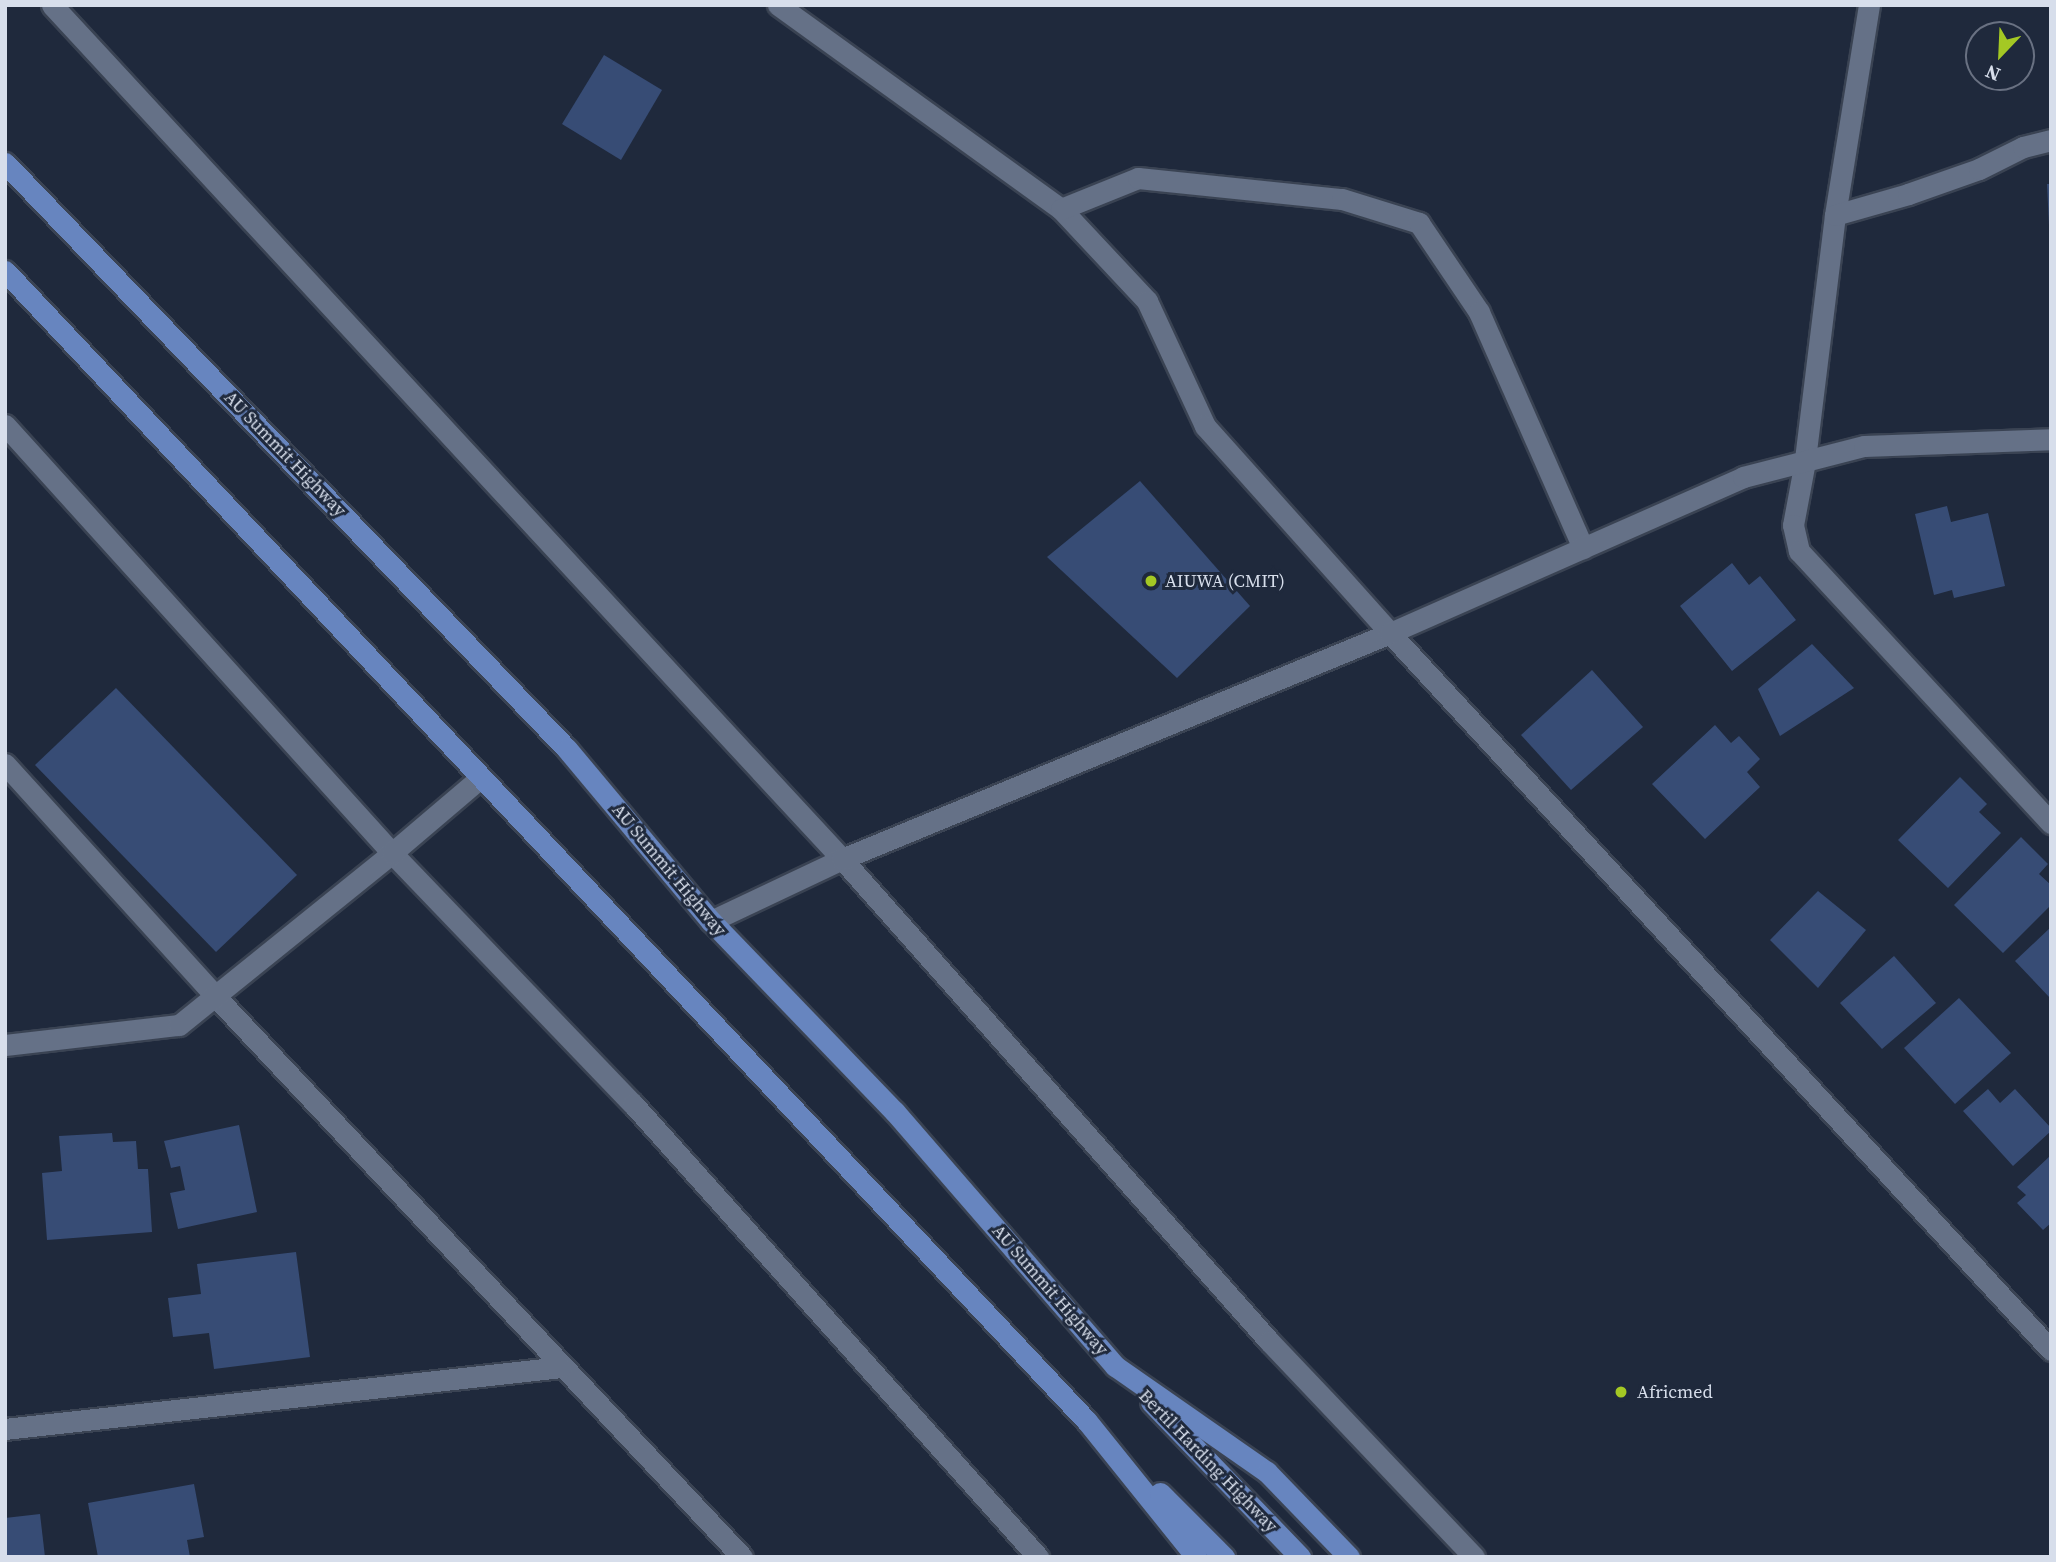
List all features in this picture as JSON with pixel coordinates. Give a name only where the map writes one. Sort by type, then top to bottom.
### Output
[{"type":"main road","name":"AU Summit Highway","points":[[5,163],[567,750],[711,921],[895,1112],[1115,1366],[1267,1472],[1349,1557]]},
{"type":"main road","points":[[5,271],[1086,1420],[1224,1557]]},
{"type":"main road","name":"Bertil Harding Highway","points":[[1115,1366],[1300,1557]]},
{"type":"main road","points":[[1086,1420],[1196,1557]]},
{"type":"street","points":[[52,5],[842,859],[1269,1341],[1474,1557]]},
{"type":"street","points":[[778,5],[1061,209],[1147,301],[1205,426],[1390,633],[2051,1350]]},
{"type":"street","points":[[1869,5],[1835,215],[1805,461],[1793,525],[1799,551],[2041,803],[2051,824]]},
{"type":"street","points":[[1835,215],[1979,169],[2023,147],[2051,140]]},
{"type":"street","points":[[1061,209],[1138,178],[1342,199],[1419,223],[1479,312],[1583,548]]},
{"type":"street","points":[[5,425],[392,853],[632,1104],[1038,1557]]},
{"type":"street","points":[[711,921],[842,859],[1390,633],[1743,477],[1864,446],[2051,439]]},
{"type":"street","points":[[5,764],[216,997],[742,1557]]},
{"type":"street","points":[[5,1045],[179,1025],[392,853],[480,778]]},
{"type":"street","points":[[5,1429],[561,1367]]},
{"type":"building","points":[[604,55],[662,90],[621,160],[562,124]]},
{"type":"building","points":[[2047,184],[2051,184],[2051,225],[2049,225]]},
{"type":"building","name":"AIUWA (CMIT)","points":[[1140,481],[1250,606],[1177,678],[1047,557]]},
{"type":"building","points":[[1947,506],[1951,522],[1988,513],[2005,586],[1954,598],[1952,590],[1934,595],[1915,514]]},
{"type":"building","points":[[1732,563],[1749,585],[1760,576],[1796,620],[1732,671],[1680,606]]},
{"type":"building","points":[[1812,644],[1854,688],[1780,736],[1758,689]]},
{"type":"building","points":[[1592,670],[1643,727],[1571,790],[1521,735]]},
{"type":"building","points":[[116,688],[297,875],[216,952],[35,765]]},
{"type":"building","points":[[1715,725],[1731,743],[1739,736],[1760,759],[1747,772],[1760,787],[1705,839],[1652,784]]},
{"type":"building","points":[[1960,777],[1987,804],[1979,812],[2001,833],[1948,888],[1898,840]]},
{"type":"building","points":[[2021,837],[2048,864],[2039,874],[2051,885],[2051,905],[2003,953],[1954,905]]},
{"type":"building","points":[[1818,891],[1866,930],[1818,988],[1770,940]]},
{"type":"building","points":[[2051,927],[2051,999],[2015,961]]},
{"type":"building","points":[[1894,956],[1936,1003],[1882,1049],[1840,1003]]},
{"type":"building","points":[[1959,998],[2011,1053],[1955,1104],[1904,1048]]},
{"type":"building","points":[[1988,1089],[2000,1103],[2015,1089],[2051,1128],[2051,1131],[2013,1166],[1963,1111]]},
{"type":"building","points":[[239,1125],[257,1212],[178,1229],[170,1193],[185,1190],[180,1166],[171,1168],[164,1141]]},
{"type":"building","points":[[112,1133],[113,1142],[136,1141],[138,1169],[148,1169],[152,1232],[47,1240],[42,1173],[62,1171],[59,1136]]},
{"type":"building","points":[[2051,1155],[2051,1223],[2043,1230],[2017,1203],[2026,1195],[2017,1187]]},
{"type":"building","points":[[296,1252],[310,1357],[214,1369],[209,1333],[173,1337],[168,1298],[201,1294],[197,1264]]},
{"type":"building","points":[[194,1484],[204,1537],[187,1540],[190,1557],[98,1557],[88,1503]]},
{"type":"building","points":[[40,1514],[45,1557],[5,1557],[5,1518]]},
{"type":"place","name":"AIUWA (CMIT)","points":[[1151,581]]},
{"type":"place","name":"Africmed","points":[[1621,1392]]}]
